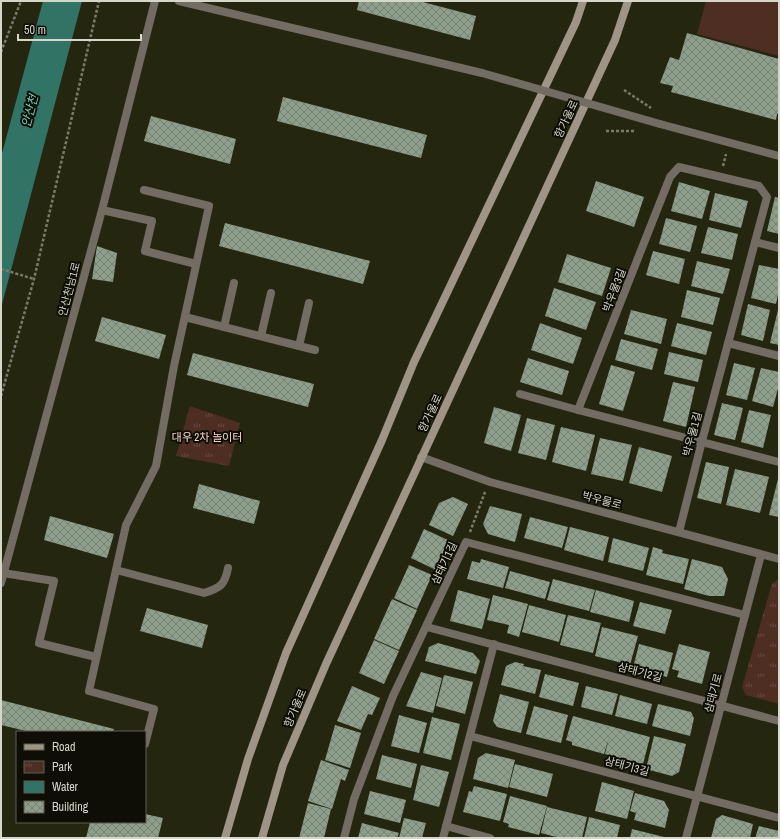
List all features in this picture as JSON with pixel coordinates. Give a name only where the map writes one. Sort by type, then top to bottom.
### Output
[{"type":"main road","points":[[225,838],[248,759],[286,653],[382,440],[414,362],[576,22],[583,1]]},
{"type":"main road","name":"항가울로","points":[[262,838],[283,765],[326,664],[615,40],[628,1]]},
{"type":"street","name":"안산천남1로","points":[[1,583],[102,210],[155,1]]},
{"type":"street","points":[[180,1],[482,73],[660,124],[779,156]]},
{"type":"street","name":"박우물3길","points":[[578,410],[670,177],[679,167],[721,177]]},
{"type":"street","name":"박우물1길","points":[[679,532],[767,197],[759,186],[721,177]]},
{"type":"street","points":[[144,190],[209,206],[174,366],[156,466],[126,525],[89,690],[154,709],[146,740]]},
{"type":"street","points":[[102,210],[152,221],[145,252],[196,264]]},
{"type":"street","points":[[755,242],[779,248]]},
{"type":"street","points":[[224,327],[234,283]]},
{"type":"street","points":[[261,336],[271,293]]},
{"type":"street","points":[[299,346],[309,302]]},
{"type":"street","points":[[184,317],[315,350]]},
{"type":"street","points":[[728,342],[779,356]]},
{"type":"street","points":[[520,394],[779,462]]},
{"type":"street","name":"박우물로","points":[[421,458],[490,482],[779,559]]},
{"type":"street","name":"삼태기1길","points":[[344,838],[354,799],[393,696],[466,542],[745,615]]},
{"type":"street","name":"삼태기로","points":[[686,838],[761,555]]},
{"type":"street","points":[[116,570],[204,593],[217,589],[226,579],[228,568]]},
{"type":"street","points":[[4,573],[54,580],[39,643],[96,657]]},
{"type":"street","name":"삼태기2길","points":[[427,627],[779,721]]},
{"type":"street","points":[[443,838],[494,644]]},
{"type":"street","name":"삼태기3길","points":[[470,736],[779,818]]},
{"type":"street","points":[[446,826],[490,838]]},
{"type":"path","points":[[1,52],[21,1]]},
{"type":"path","points":[[1,396],[34,279],[99,1]]},
{"type":"path","points":[[721,177],[728,142]]},
{"type":"path","points":[[1,269],[34,279]]},
{"type":"path","points":[[466,542],[486,492]]},
{"type":"green space","points":[[706,1],[779,1],[779,56],[697,34]]},
{"type":"green space","name":"대우 2차 놀이터","points":[[190,406],[240,423],[229,466],[176,456]]},
{"type":"green space","points":[[779,579],[779,704],[746,695],[742,687],[772,584]]},
{"type":"water","name":"안산천","points":[[43,1],[82,1],[1,308],[1,157]]},
{"type":"building","points":[[359,1],[419,1],[476,16],[470,40],[357,10]]},
{"type":"building","points":[[687,33],[779,59],[779,114],[777,114],[776,120],[671,92],[673,86],[660,83],[670,57],[679,60]]},
{"type":"building","points":[[283,97],[427,135],[421,158],[277,121]]},
{"type":"building","points":[[151,116],[236,139],[230,164],[144,141]]},
{"type":"building","points":[[596,181],[644,197],[634,227],[586,211]]},
{"type":"building","points":[[679,182],[710,191],[702,219],[671,211]]},
{"type":"building","points":[[715,193],[748,201],[741,228],[709,220]]},
{"type":"building","points":[[775,197],[779,198],[779,234],[767,231]]},
{"type":"building","points":[[666,218],[697,226],[690,252],[659,244]]},
{"type":"building","points":[[225,223],[370,261],[363,284],[219,246]]},
{"type":"building","points":[[708,227],[738,234],[732,260],[701,253]]},
{"type":"building","points":[[97,246],[117,253],[113,282],[92,279]]},
{"type":"building","points":[[653,251],[685,259],[679,284],[646,275]]},
{"type":"building","points":[[567,254],[611,268],[602,296],[558,282]]},
{"type":"building","points":[[697,261],[730,269],[723,294],[691,286]]},
{"type":"building","points":[[759,265],[779,269],[779,290],[776,304],[751,298]]},
{"type":"building","points":[[554,288],[596,302],[586,330],[545,316]]},
{"type":"building","points":[[687,290],[720,298],[713,325],[681,317]]},
{"type":"building","points":[[748,304],[770,310],[763,341],[741,335]]},
{"type":"building","points":[[631,310],[667,319],[661,344],[624,334]]},
{"type":"building","points":[[779,310],[779,345],[770,343]]},
{"type":"building","points":[[102,317],[166,335],[159,359],[95,341]]},
{"type":"building","points":[[540,323],[582,338],[573,364],[531,350]]},
{"type":"building","points":[[677,323],[712,332],[706,355],[671,346]]},
{"type":"building","points":[[621,339],[658,349],[652,370],[615,360]]},
{"type":"building","points":[[669,352],[703,360],[698,382],[664,374]]},
{"type":"building","points":[[193,353],[314,384],[308,407],[187,375]]},
{"type":"building","points":[[528,358],[569,371],[562,395],[520,382]]},
{"type":"building","points":[[734,363],[755,368],[747,400],[726,395]]},
{"type":"building","points":[[611,365],[635,372],[623,411],[599,404]]},
{"type":"building","points":[[761,368],[779,372],[779,385],[773,407],[752,401]]},
{"type":"building","points":[[673,382],[695,387],[686,427],[663,421]]},
{"type":"building","points":[[722,403],[743,408],[735,440],[714,435]]},
{"type":"building","points":[[494,407],[521,415],[511,451],[484,443]]},
{"type":"building","points":[[749,410],[771,415],[763,448],[741,442]]},
{"type":"building","points":[[527,418],[555,425],[546,460],[518,453]]},
{"type":"building","points":[[561,427],[595,435],[586,471],[552,462]]},
{"type":"building","points":[[600,438],[632,445],[623,481],[591,474]]},
{"type":"building","points":[[639,447],[672,456],[662,492],[629,483]]},
{"type":"building","points":[[706,462],[729,467],[721,504],[697,498]]},
{"type":"building","points":[[735,469],[769,477],[760,513],[726,505]]},
{"type":"building","points":[[779,479],[779,517],[769,515]]},
{"type":"building","points":[[199,484],[260,501],[254,524],[193,508]]},
{"type":"building","points":[[453,497],[468,504],[453,536],[429,525],[439,503]]},
{"type":"building","points":[[490,506],[522,514],[515,542],[488,534],[483,524]]},
{"type":"building","points":[[50,516],[114,534],[107,558],[44,540]]},
{"type":"building","points":[[530,517],[568,527],[562,548],[524,538]]},
{"type":"building","points":[[570,527],[609,537],[603,561],[564,550]]},
{"type":"building","points":[[424,529],[450,541],[436,570],[411,558]]},
{"type":"building","points":[[613,538],[649,548],[643,571],[608,562]]},
{"type":"building","points":[[653,547],[663,550],[662,553],[689,559],[683,584],[646,575]]},
{"type":"building","points":[[481,559],[509,567],[503,588],[467,579],[472,561],[480,563]]},
{"type":"building","points":[[692,559],[722,567],[728,579],[724,596],[709,596],[684,589]]},
{"type":"building","points":[[409,565],[432,575],[417,609],[394,598]]},
{"type":"building","points":[[510,571],[550,582],[545,599],[505,588]]},
{"type":"building","points":[[553,579],[595,590],[589,611],[547,600]]},
{"type":"building","points":[[458,590],[490,599],[482,629],[450,621]]},
{"type":"building","points":[[596,590],[634,601],[629,622],[590,612]]},
{"type":"building","points":[[493,595],[528,604],[519,637],[507,633],[509,625],[487,620]]},
{"type":"building","points":[[392,599],[417,610],[399,650],[374,639]]},
{"type":"building","points":[[640,602],[672,610],[665,634],[633,626]]},
{"type":"building","points":[[529,605],[566,615],[559,642],[522,632]]},
{"type":"building","points":[[147,608],[208,625],[202,648],[140,631]]},
{"type":"building","points":[[568,615],[601,623],[593,653],[560,645]]},
{"type":"building","points":[[602,627],[638,636],[630,665],[595,656]]},
{"type":"building","points":[[374,640],[399,651],[384,684],[359,673]]},
{"type":"building","points":[[438,643],[473,653],[480,661],[476,674],[425,661],[429,647]]},
{"type":"building","points":[[639,644],[673,653],[667,677],[633,668]]},
{"type":"building","points":[[679,644],[710,652],[702,684],[677,677],[679,671],[672,669]]},
{"type":"building","points":[[515,662],[524,664],[523,666],[541,670],[535,694],[501,685],[506,666]]},
{"type":"building","points":[[421,672],[442,678],[433,713],[406,706]]},
{"type":"building","points":[[545,674],[579,683],[573,706],[539,697]]},
{"type":"building","points":[[444,675],[473,682],[465,714],[436,706]]},
{"type":"building","points":[[352,686],[380,698],[372,715],[368,714],[361,730],[337,721]]},
{"type":"building","points":[[586,686],[618,694],[612,715],[581,707]]},
{"type":"building","points":[[500,694],[529,702],[521,733],[497,727],[493,721]]},
{"type":"building","points":[[620,695],[652,704],[647,724],[615,716]]},
{"type":"building","points":[[1,700],[114,729],[113,731],[26,731],[1,725]]},
{"type":"building","points":[[658,704],[691,712],[694,718],[690,736],[652,726]]},
{"type":"building","points":[[534,706],[568,715],[561,743],[526,734]]},
{"type":"building","points":[[399,715],[427,723],[419,753],[391,746]]},
{"type":"building","points":[[573,716],[650,737],[643,764],[605,754],[609,738],[604,754],[572,745],[572,742],[566,740]]},
{"type":"building","points":[[432,717],[460,724],[451,760],[423,753]]},
{"type":"building","points":[[335,725],[361,733],[350,768],[325,760]]},
{"type":"building","points":[[654,736],[686,744],[679,772],[672,776],[646,769]]},
{"type":"building","points":[[486,753],[515,760],[508,788],[473,779],[478,758]]},
{"type":"building","points":[[382,755],[417,764],[411,788],[376,779]]},
{"type":"building","points":[[321,760],[349,770],[345,781],[341,779],[332,809],[308,801]]},
{"type":"building","points":[[515,764],[553,774],[547,797],[509,787]]},
{"type":"building","points":[[421,765],[449,772],[439,807],[413,800]]},
{"type":"building","points":[[602,782],[634,791],[627,819],[595,811]]},
{"type":"building","points":[[474,786],[507,794],[500,821],[463,812],[469,791],[472,792]]},
{"type":"building","points":[[370,791],[406,800],[400,823],[364,814]]},
{"type":"building","points":[[635,793],[664,801],[669,810],[665,828],[634,820],[636,813],[630,811]]},
{"type":"building","points":[[510,796],[547,806],[539,835],[508,827],[509,824],[503,822]]},
{"type":"building","points":[[308,803],[331,809],[324,838],[299,838]]},
{"type":"building","points":[[547,807],[587,817],[582,838],[560,838],[541,833]]},
{"type":"building","points":[[146,814],[163,818],[158,838],[86,838],[90,823],[146,823]]},
{"type":"building","points":[[722,815],[753,824],[750,838],[711,838],[716,819]]},
{"type":"building","points":[[589,817],[620,825],[617,838],[584,838]]},
{"type":"building","points":[[404,818],[426,823],[422,838],[399,838]]},
{"type":"building","points":[[362,823],[399,833],[397,838],[358,838]]},
{"type":"building","points":[[759,826],[779,831],[779,838],[755,838]]},
{"type":"building","points":[[632,829],[664,837],[664,838],[630,838]]}]
